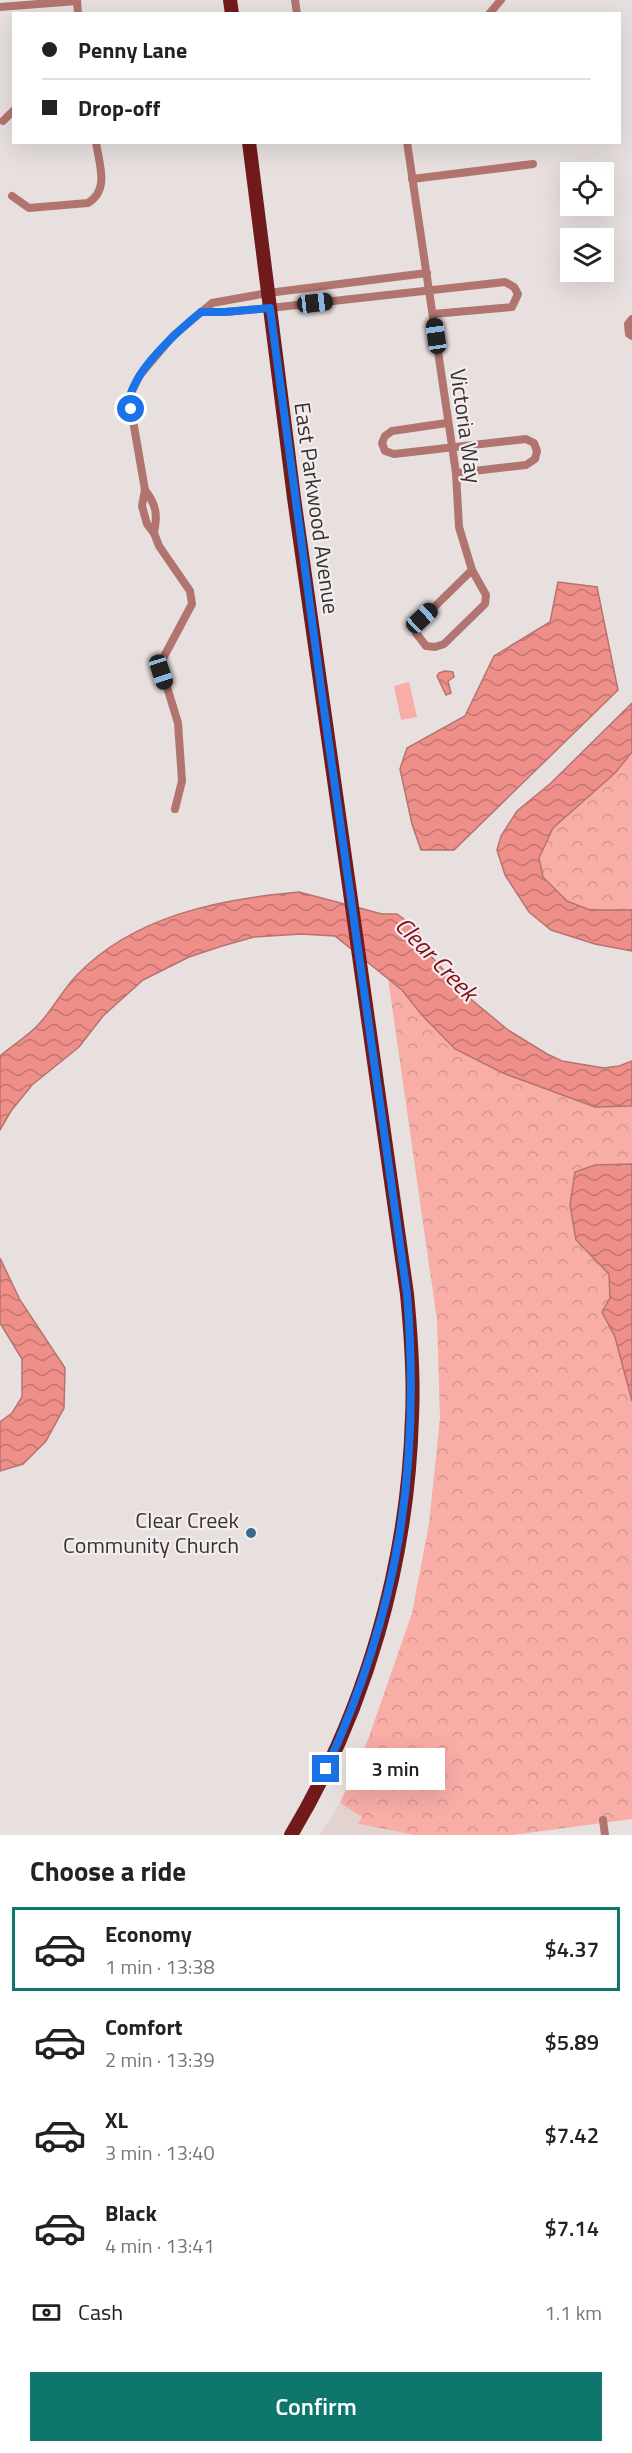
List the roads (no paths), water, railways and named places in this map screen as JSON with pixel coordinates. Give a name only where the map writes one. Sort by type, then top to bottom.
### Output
[{"type":"main road","name":"East Parkwood Avenue","points":[[249,144],[348,879],[407,1294],[412,1356],[410,1457],[406,1500],[390,1586],[370,1660],[330,1761],[291,1835]]},
{"type":"street","points":[[0,8],[77,0]]},
{"type":"street","points":[[491,12],[501,0]]},
{"type":"street","points":[[3,121],[12,112]]},
{"type":"street","points":[[12,196],[29,208],[38,209],[88,203],[94,200],[101,191],[102,184],[96,144]]},
{"type":"street","name":"Victoria Way","points":[[407,144],[456,473],[459,527],[472,570],[486,596],[485,604],[444,644],[435,647],[426,646],[416,633],[418,622],[472,570]]},
{"type":"street","points":[[412,179],[533,164]]},
{"type":"street","points":[[175,809],[183,781],[178,723],[160,664],[192,604],[190,591],[147,524],[142,506],[145,490],[130,395],[140,375],[173,336],[212,303],[268,293],[427,273]]},
{"type":"street","points":[[201,312],[270,308],[506,282],[514,286],[518,294],[512,307],[433,315]]},
{"type":"street","points":[[632,319],[628,324],[629,334],[632,336]]},
{"type":"street","points":[[447,423],[392,431],[382,443],[385,451],[394,454],[526,439],[534,443],[537,451],[535,459],[526,465],[456,473]]},
{"type":"street","points":[[603,1820],[604,1835]]},
{"type":"water","points":[[558,582],[597,587],[618,690],[454,850],[421,850],[412,824],[400,769],[407,748],[465,716],[494,656],[550,622]]},
{"type":"water","points":[[445,671],[453,672],[454,677],[448,681],[451,693],[446,695],[437,676]]},
{"type":"water","points":[[632,703],[632,752],[615,773],[553,828],[539,858],[543,877],[567,901],[590,910],[632,910],[632,951],[595,944],[551,930],[529,912],[505,875],[497,850],[501,836],[517,811],[551,783]]},
{"type":"water","points":[[299,892],[382,914],[397,914],[416,928],[430,955],[467,996],[508,1030],[547,1054],[562,1061],[604,1068],[632,1061],[632,1106],[595,1107],[503,1073],[455,1049],[421,1014],[402,990],[335,936],[301,934],[254,937],[222,946],[189,957],[143,980],[103,1016],[79,1047],[32,1085],[11,1111],[0,1130],[0,1056],[39,1024],[76,976],[99,955],[151,925],[179,914],[238,900]]},
{"type":"water","points":[[632,1164],[632,1401],[615,1337],[602,1312],[610,1298],[609,1274],[576,1240],[570,1205],[575,1172],[595,1165]]},
{"type":"water","points":[[0,1258],[20,1300],[65,1368],[64,1408],[46,1441],[23,1464],[0,1471],[0,1422],[12,1413],[22,1397],[22,1359],[0,1323]]},
{"type":"place","name":"Clear Creek Community Church","points":[[251,1533]]},
{"type":"water label","name":"Clear Creek","points":[[436,959]]}]
